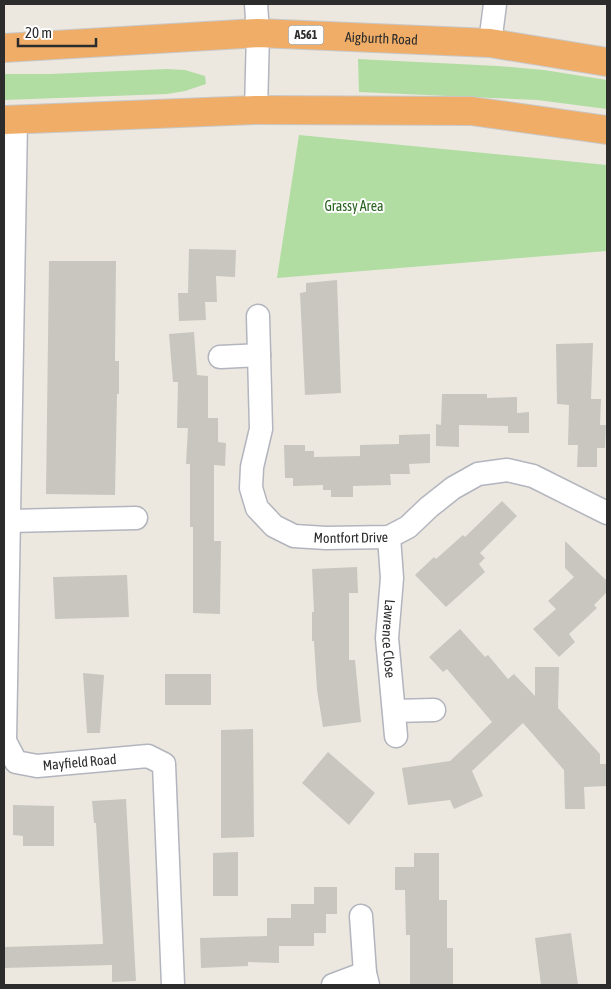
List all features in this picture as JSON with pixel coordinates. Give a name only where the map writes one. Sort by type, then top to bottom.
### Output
[{"type":"highway","name":"Aigburth Road","points":[[4,48],[258,33],[490,43],[607,62]]},
{"type":"highway","points":[[10,120],[256,110],[472,110],[607,130]]},
{"type":"street","points":[[256,4],[258,33],[256,110]]},
{"type":"street","points":[[490,43],[495,4]]},
{"type":"street","name":"Mayfield Road","points":[[10,120],[9,521],[5,741],[16,762],[37,766],[148,756],[164,764],[173,985]]},
{"type":"street","name":"Montfort Drive","points":[[258,316],[261,429],[252,466],[251,488],[257,508],[274,526],[294,536],[326,538],[389,537],[408,527],[429,507],[454,488],[478,474],[507,470],[533,476],[607,513]]},
{"type":"street","points":[[220,356],[259,355]]},
{"type":"street","points":[[9,521],[136,518]]},
{"type":"street","name":"Lawrence Close","points":[[389,537],[392,578],[387,638],[396,736]]},
{"type":"street","points":[[394,712],[434,710]]},
{"type":"street","points":[[333,985],[367,979],[361,916]]},
{"type":"green space","points":[[358,59],[498,66],[544,70],[607,80],[607,109],[537,100],[359,92]]},
{"type":"green space","points":[[185,70],[205,76],[206,84],[185,91],[167,94],[4,100],[4,74]]},
{"type":"green space","name":"Grassy Area","points":[[299,135],[607,165],[607,251],[277,278]]},
{"type":"building","points":[[189,249],[236,250],[235,277],[216,276],[217,302],[205,302],[206,320],[179,321],[178,293],[188,293]]},
{"type":"building","points":[[49,261],[116,261],[115,361],[119,361],[119,394],[117,394],[115,495],[46,494]]},
{"type":"building","points":[[337,280],[341,393],[305,395],[300,293],[306,292],[306,283]]},
{"type":"building","points":[[194,332],[197,375],[208,376],[208,418],[218,418],[218,442],[226,443],[225,466],[214,465],[214,541],[221,541],[220,614],[193,613],[193,527],[190,527],[190,464],[186,464],[188,428],[177,428],[178,382],[173,382],[169,334]]},
{"type":"building","points":[[593,343],[591,399],[601,399],[600,425],[606,425],[605,448],[597,448],[597,467],[577,467],[578,445],[568,445],[569,405],[557,404],[556,344]]},
{"type":"building","points":[[442,394],[487,394],[487,398],[517,397],[517,413],[529,412],[529,433],[508,433],[508,426],[459,425],[459,447],[436,446],[436,424],[441,425]]},
{"type":"building","points":[[430,434],[430,463],[409,464],[410,474],[390,474],[391,485],[353,486],[353,497],[331,497],[331,490],[323,490],[323,485],[293,486],[293,478],[285,478],[284,445],[305,445],[305,451],[314,451],[314,457],[360,456],[360,445],[399,444],[399,435]]},
{"type":"building","points":[[502,501],[517,516],[480,553],[485,558],[479,564],[485,572],[446,607],[415,575],[434,557],[436,559],[463,535],[465,537]]},
{"type":"building","points":[[565,541],[607,581],[607,592],[594,605],[597,608],[569,634],[575,642],[559,657],[533,629],[556,609],[548,601],[574,577],[565,568]]},
{"type":"building","points":[[357,567],[358,593],[349,593],[349,660],[355,660],[361,722],[323,727],[317,690],[314,641],[312,641],[312,612],[314,612],[312,569]]},
{"type":"building","points":[[127,575],[129,617],[55,619],[53,577]]},
{"type":"building","points":[[460,629],[485,657],[488,655],[508,679],[514,674],[535,696],[535,667],[559,667],[558,708],[600,754],[600,764],[607,764],[607,786],[584,787],[585,809],[565,809],[564,770],[523,723],[472,771],[483,796],[454,809],[450,800],[408,805],[402,768],[450,761],[492,722],[447,669],[443,672],[429,657]]},
{"type":"building","points":[[83,673],[104,675],[100,733],[87,733]]},
{"type":"building","points":[[165,674],[211,674],[211,705],[165,705]]},
{"type":"building","points":[[253,729],[254,837],[221,838],[221,730]]},
{"type":"building","points":[[328,752],[375,793],[349,825],[302,783]]},
{"type":"building","points":[[126,799],[136,981],[112,982],[112,965],[4,968],[4,947],[103,944],[96,823],[94,823],[92,801]]},
{"type":"building","points":[[13,805],[54,806],[54,846],[23,846],[23,836],[13,835]]},
{"type":"building","points":[[238,852],[238,896],[213,896],[213,853]]},
{"type":"building","points":[[414,853],[439,853],[439,900],[447,900],[447,948],[453,948],[453,985],[410,984],[410,935],[406,935],[405,890],[395,890],[395,867],[414,867]]},
{"type":"building","points":[[314,887],[337,887],[337,914],[326,914],[326,933],[314,933],[314,946],[279,946],[279,963],[248,962],[248,966],[201,968],[200,938],[267,936],[267,918],[291,918],[291,904],[314,904]]},
{"type":"building","points":[[571,933],[578,985],[541,985],[535,938]]}]
